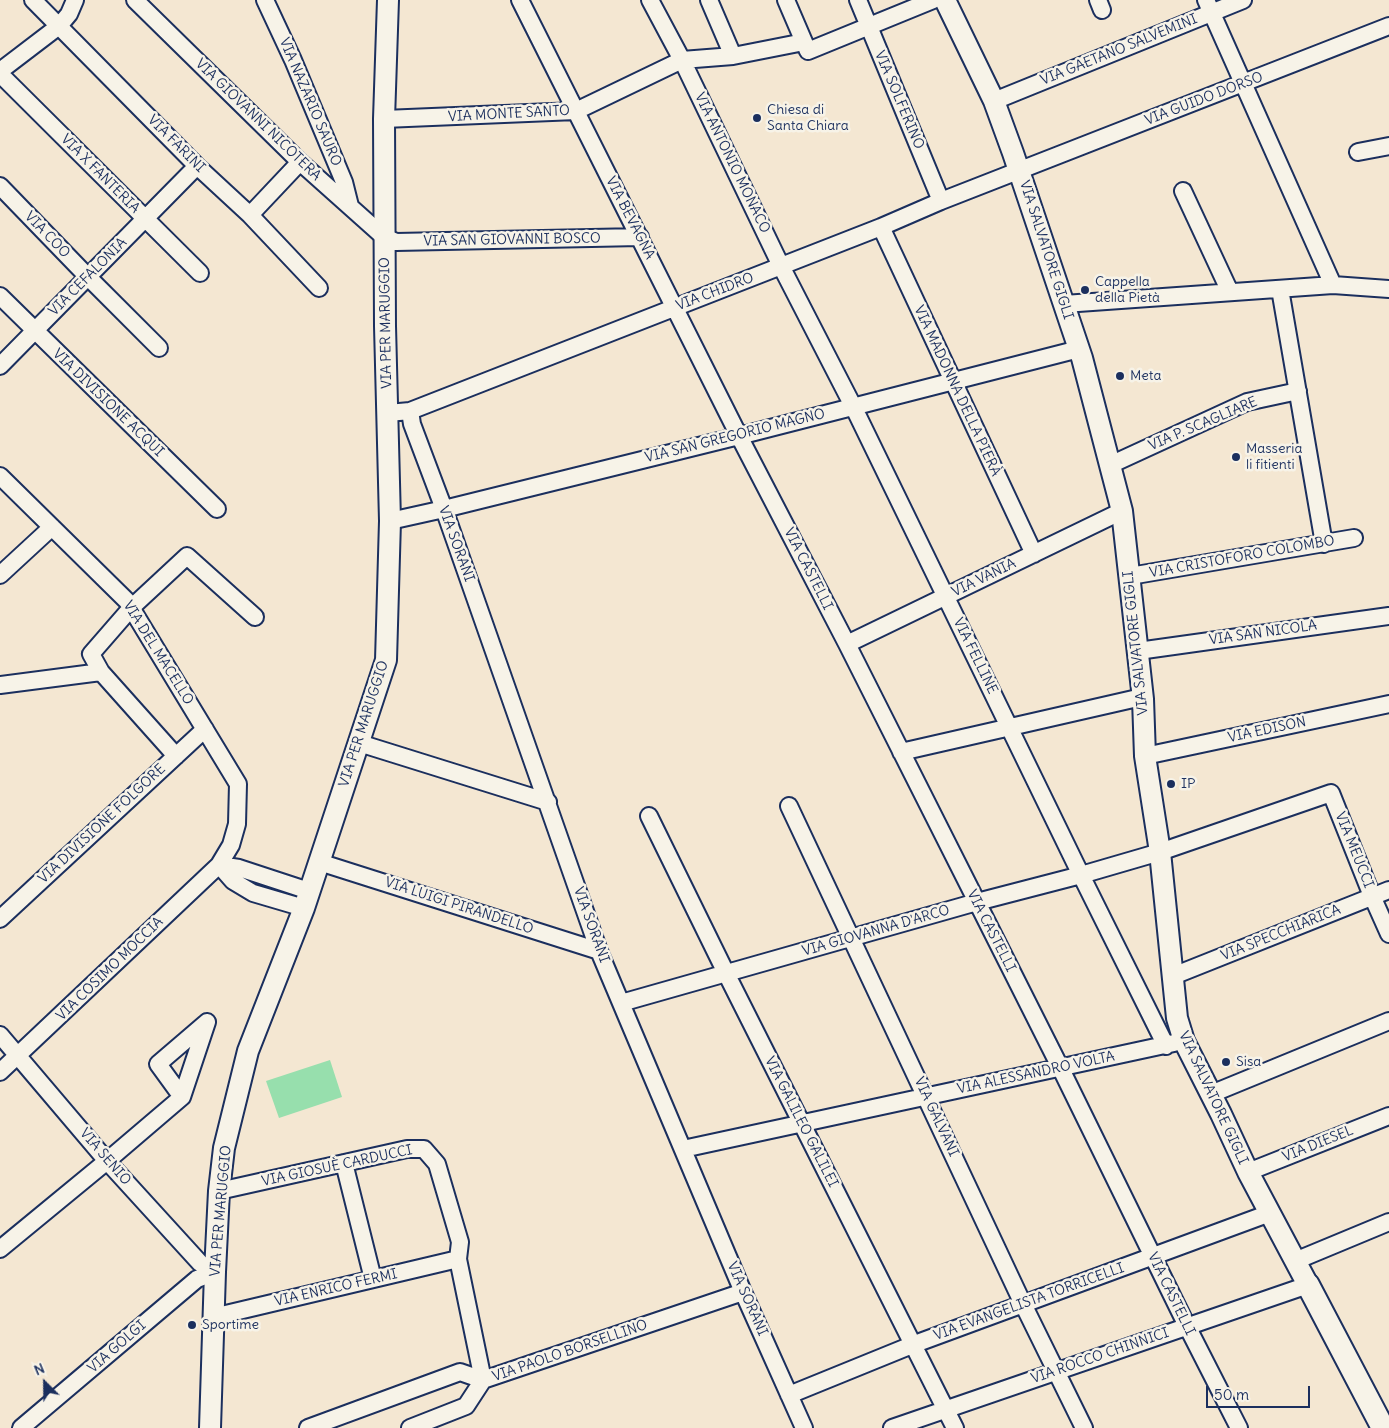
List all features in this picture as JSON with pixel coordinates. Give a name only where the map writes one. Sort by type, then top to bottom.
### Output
[{"type":"main road","points":[[1308,1285],[1383,1428]]},
{"type":"street","name":"VIA FARINI","points":[[32,0],[197,166],[250,215],[319,288]]},
{"type":"street","points":[[0,72],[59,26],[69,14],[75,0]]},
{"type":"street","name":"VIA GIOVANNI NICOTERA","points":[[135,0],[300,162],[384,237]]},
{"type":"street","name":"VIA NAZARIO SAURO","points":[[265,0],[301,77],[344,182],[350,206]]},
{"type":"street","name":"VIA PER MARUGGIO","points":[[210,1428],[219,1191],[224,1148],[248,1051],[306,900],[386,660],[390,521],[385,326],[384,119],[388,0]]},
{"type":"street","name":"VIA BEVAGNA","points":[[520,0],[739,436]]},
{"type":"street","name":"VIA ANTONIO MONACO","points":[[650,0],[682,60],[781,266]]},
{"type":"street","points":[[709,0],[733,56]]},
{"type":"street","points":[[786,0],[808,51],[933,0]]},
{"type":"street","name":"VIA SOLFERINO","points":[[858,0],[941,201]]},
{"type":"street","name":"VIA SALVATORE GIGLI","points":[[945,0],[994,101],[1019,171],[1079,349],[1122,512],[1138,651],[1145,756],[1160,852],[1174,976],[1177,1018],[1175,1043],[1211,1094],[1248,1172],[1308,1285]]},
{"type":"street","name":"VIA GAETANO SALVEMINI","points":[[994,101],[1209,6],[1243,0]]},
{"type":"street","points":[[1209,6],[1333,285]]},
{"type":"street","name":"VIA GUIDO DORSO","points":[[1019,171],[1389,26]]},
{"type":"street","points":[[682,60],[733,56],[804,42]]},
{"type":"street","name":"VIA MONTE SANTO","points":[[384,119],[576,111],[682,60]]},
{"type":"street","name":"VIA X FANTERIA","points":[[0,72],[200,273]]},
{"type":"street","points":[[1358,152],[1389,146]]},
{"type":"street","points":[[250,215],[300,162]]},
{"type":"street","name":"VIA CEFALONIA","points":[[0,366],[197,166]]},
{"type":"street","name":"VIA CHIDRO","points":[[388,413],[410,411],[881,227],[941,201],[1019,171]]},
{"type":"street","name":"VIA COO","points":[[0,186],[159,348]]},
{"type":"street","points":[[1183,191],[1230,292]]},
{"type":"street","name":"VIA MADONNA DELLA PIERÀ","points":[[881,227],[1034,554]]},
{"type":"street","name":"VIA SAN GIOVANNI BOSCO","points":[[384,237],[396,242],[640,238]]},
{"type":"street","name":"VIA FELLINE","points":[[781,266],[853,406],[1081,875],[1175,1043]]},
{"type":"street","points":[[1064,304],[1333,285],[1389,289]]},
{"type":"street","points":[[1280,288],[1324,544]]},
{"type":"street","name":"VIA DIVISIONE ACQUI","points":[[0,296],[217,509]]},
{"type":"street","name":"VIA SAN GREGORIO MAGNO","points":[[390,521],[739,436],[1079,349]]},
{"type":"street","name":"VIA P. SCAGLIARE","points":[[1110,465],[1247,402],[1298,392]]},
{"type":"street","name":"VIA SORANI","points":[[410,411],[412,424],[444,509],[600,951],[743,1292],[804,1428]]},
{"type":"street","name":"VIA CASTELLI","points":[[739,436],[847,644],[1239,1428]]},
{"type":"street","name":"VIA DEL MACELLO","points":[[0,476],[127,601],[238,784],[237,824],[230,845],[219,865]]},
{"type":"street","name":"VIA VANIA","points":[[847,644],[1122,512]]},
{"type":"street","points":[[0,575],[52,527]]},
{"type":"street","name":"VIA CRISTOFORO COLOMBO","points":[[1130,576],[1354,538]]},
{"type":"street","points":[[176,756],[101,672],[90,654],[132,608],[187,556],[255,617]]},
{"type":"street","name":"VIA SAN NICOLA","points":[[1138,651],[1389,616]]},
{"type":"street","points":[[0,685],[101,672]]},
{"type":"street","points":[[901,752],[1142,697]]},
{"type":"street","name":"VIA EDISON","points":[[1145,756],[1389,704]]},
{"type":"street","name":"VIA DIVISIONE FOLGORE","points":[[0,919],[205,729]]},
{"type":"street","points":[[359,743],[548,802]]},
{"type":"street","name":"VIA GIOVANNA D'ARCO","points":[[621,1003],[1160,852],[1331,793]]},
{"type":"street","name":"VIA MEUCCI","points":[[1331,793],[1389,934]]},
{"type":"street","name":"VIA GALVANI","points":[[789,806],[1023,1304],[1084,1428]]},
{"type":"street","name":"VIA GALILEO GALILEI","points":[[649,816],[726,974],[955,1428]]},
{"type":"street","name":"VIA LUIGI PIRANDELLO","points":[[319,862],[600,951]]},
{"type":"street","points":[[219,865],[239,868],[306,900]]},
{"type":"street","name":"VIA COSIMO MOCCIA","points":[[0,1072],[219,865]]},
{"type":"street","name":"VIA SPECCHIARICA","points":[[1174,976],[1389,890]]},
{"type":"street","points":[[1211,1094],[1389,1021]]},
{"type":"street","name":"VIA SENIO","points":[[0,1035],[108,1161],[200,1263],[215,1272]]},
{"type":"street","name":"VIA ALESSANDRO VOLTA","points":[[683,1149],[1175,1043]]},
{"type":"street","points":[[0,1249],[108,1161],[182,1097]]},
{"type":"street","name":"VIA DIESEL","points":[[1248,1172],[1389,1116]]},
{"type":"street","name":"VIA GIOSUÈ CARDUCCI","points":[[219,1191],[407,1148],[424,1149],[437,1164],[460,1242],[458,1259],[484,1380]]},
{"type":"street","points":[[344,1163],[373,1280]]},
{"type":"street","name":"VIA EVANGELISTA TORRICELLI","points":[[789,1395],[912,1345],[1270,1213]]},
{"type":"street","points":[[1295,1261],[1389,1222]]},
{"type":"street","name":"VIA ENRICO FERMI","points":[[213,1318],[458,1259]]},
{"type":"street","name":"VIA GOLGI","points":[[21,1428],[197,1279],[215,1272]]},
{"type":"street","name":"VIA ROCCO CHINNICI","points":[[892,1428],[1308,1285]]},
{"type":"street","name":"VIA PAOLO BORSELLINO","points":[[410,1428],[466,1406],[484,1380],[743,1292]]},
{"type":"street","points":[[308,1428],[460,1372],[484,1380]]},
{"type":"green space","points":[[330,1060],[342,1097],[279,1118],[266,1081]]},
{"type":"place","name":"Chiesa di Santa Chiara","points":[[757,118]]},
{"type":"place","name":"Cappella della Pietà","points":[[1085,290]]},
{"type":"place","name":"Meta","points":[[1120,376]]},
{"type":"place","name":"Masseria li fitienti","points":[[1236,457]]},
{"type":"place","name":"IP","points":[[1171,784]]},
{"type":"place","name":"Sisa","points":[[1226,1062]]},
{"type":"place","name":"Sportime","points":[[192,1325]]}]
